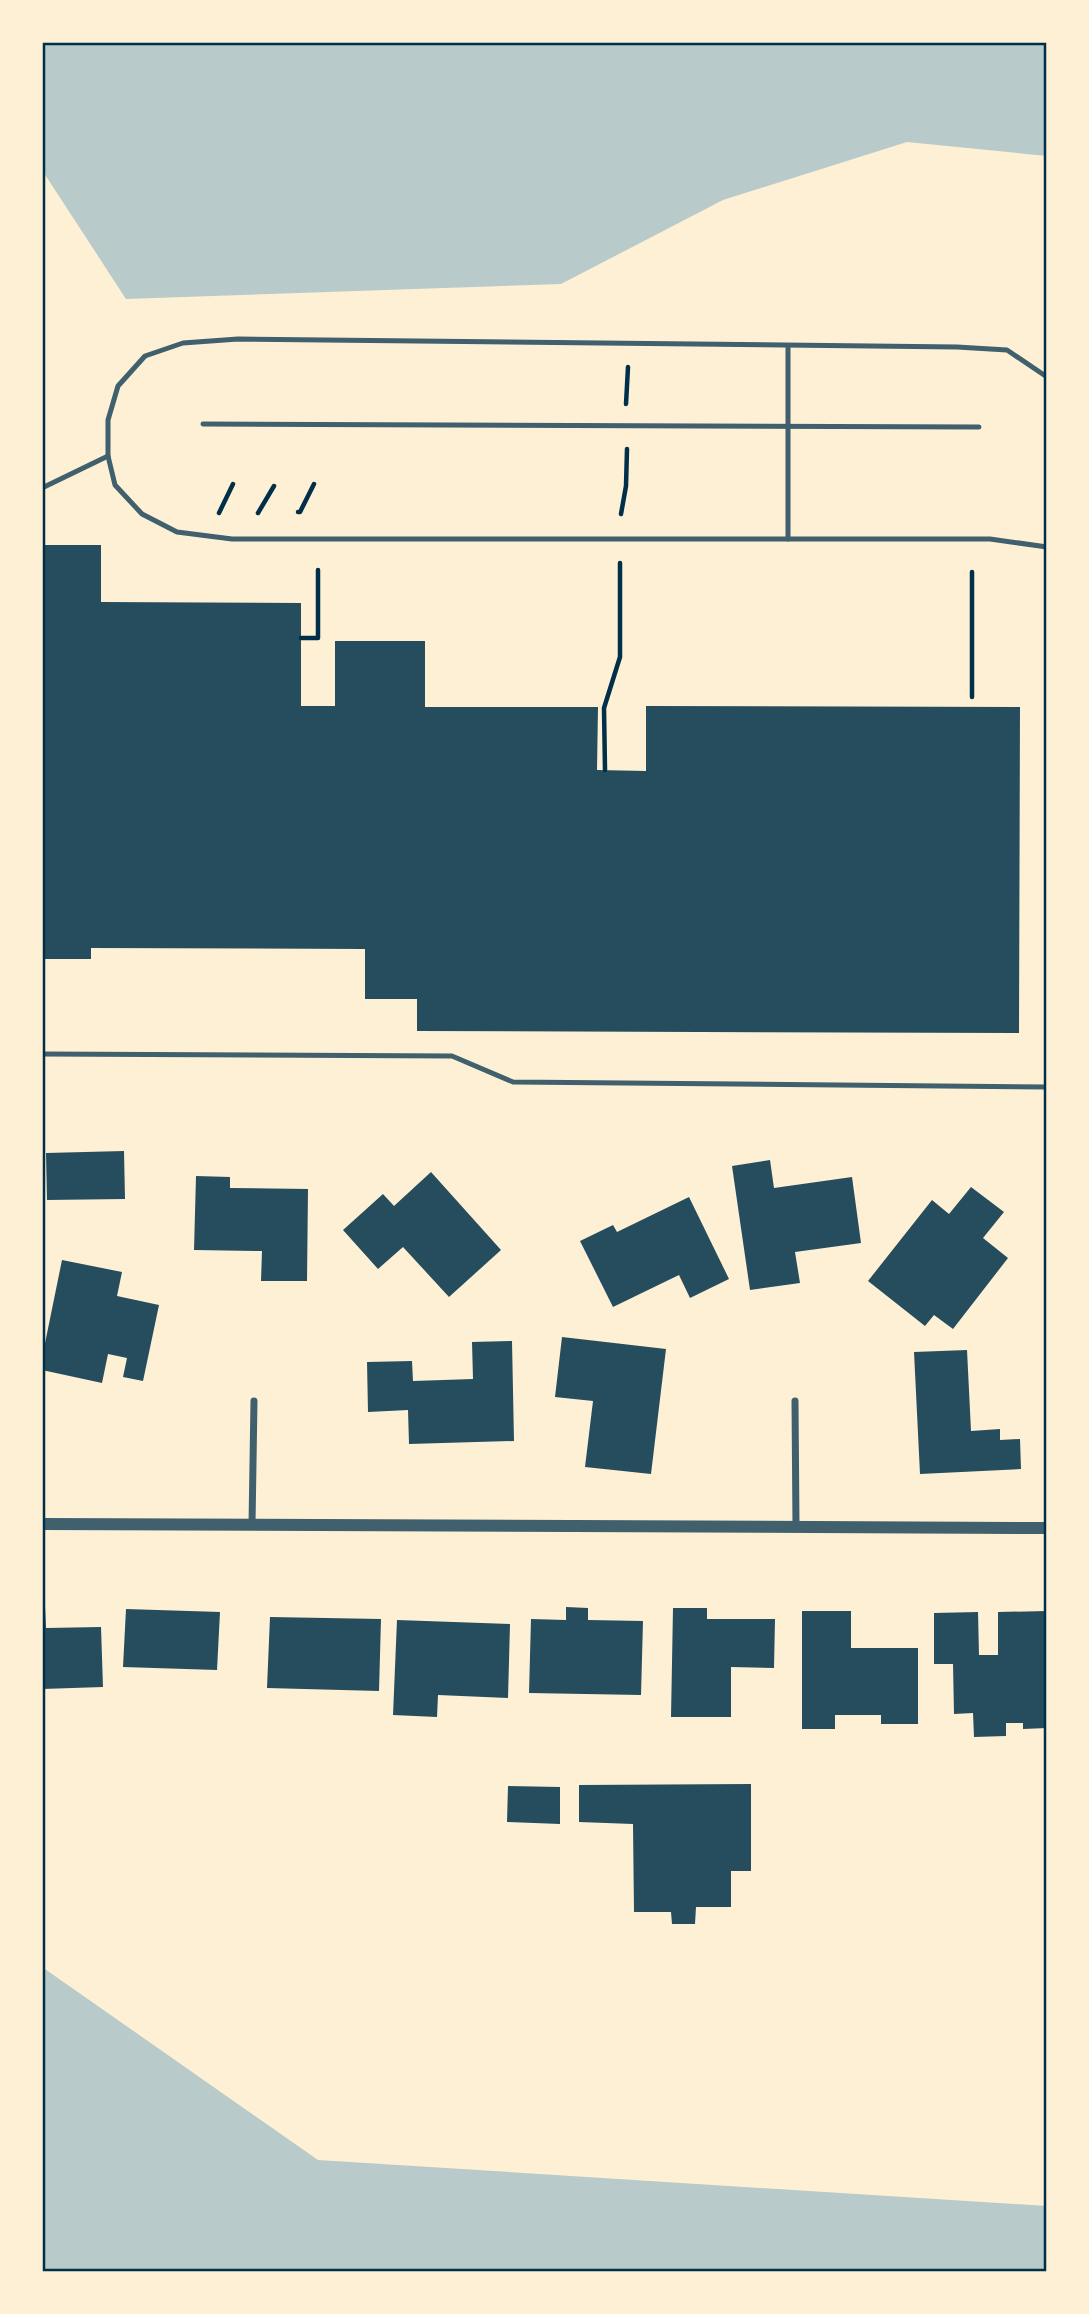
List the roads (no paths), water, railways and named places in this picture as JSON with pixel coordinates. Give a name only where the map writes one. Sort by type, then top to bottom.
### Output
[{"type":"street","points":[[252,1525],[254,1401]]},
{"type":"street","points":[[795,1401],[796,1526]]},
{"type":"street","points":[[42,1524],[1047,1528]]},
{"type":"lane","points":[[1047,377],[1007,349],[237,339],[183,343],[145,356],[118,386],[108,420],[108,457],[115,485],[142,514],[177,532],[218,537],[990,539],[1047,547]]},
{"type":"lane","points":[[788,346],[788,539]]},
{"type":"lane","points":[[202,425],[979,426]]},
{"type":"lane","points":[[42,488],[108,457]]},
{"type":"lane","points":[[42,1054],[452,1056],[513,1082],[1047,1087]]}]
